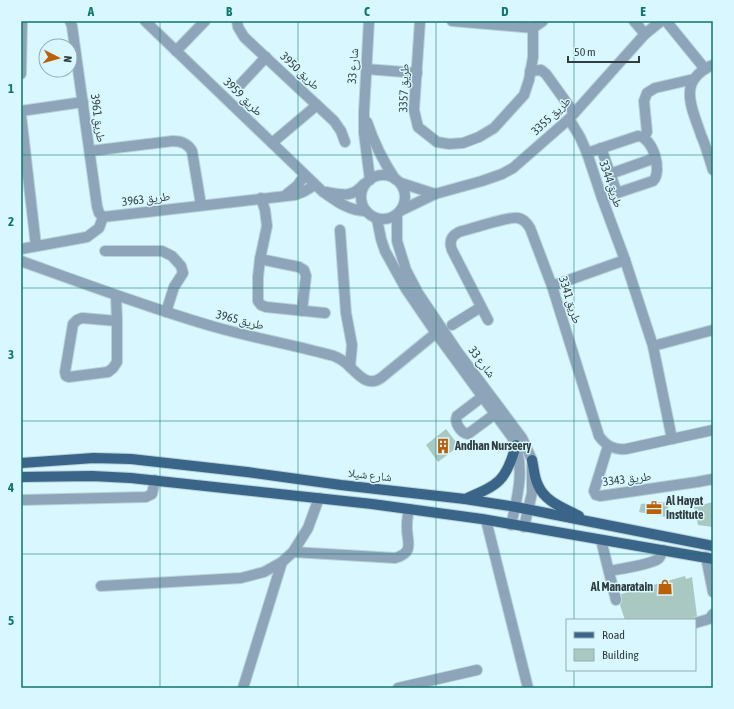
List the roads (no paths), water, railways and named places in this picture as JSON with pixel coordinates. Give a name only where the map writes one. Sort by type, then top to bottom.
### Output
[{"type":"main road","points":[[464,499],[497,484],[509,467],[516,445]]},
{"type":"main road","name":"شارع شيلا","points":[[21,462],[94,458],[131,459],[247,472],[341,485],[464,499],[529,509],[713,546]]},
{"type":"main road","points":[[532,460],[538,485],[544,495],[552,502],[592,522]]},
{"type":"main road","points":[[21,477],[92,476],[155,480],[319,498],[486,520],[709,558]]},
{"type":"street","points":[[21,74],[22,21]]},
{"type":"street","name":"طريق 3961","points":[[70,21],[72,26],[97,206],[99,213],[103,217]]},
{"type":"street","name":"طريق 3959","points":[[145,21],[319,188],[350,209],[366,211]]},
{"type":"street","points":[[176,51],[205,21]]},
{"type":"street","name":"طريق 3950","points":[[237,21],[241,33],[338,126],[344,142]]},
{"type":"street","name":"شارع 33","points":[[367,182],[364,112],[369,21]]},
{"type":"street","name":"طريق 3357","points":[[420,21],[414,110],[418,127],[437,142],[450,144],[463,143],[479,137],[494,128],[524,95],[533,57],[533,28]]},
{"type":"street","points":[[452,21],[533,28],[543,21]]},
{"type":"street","points":[[634,21],[645,34]]},
{"type":"street","name":"طريق 3355","points":[[399,212],[435,194],[482,181],[502,174],[513,168],[572,116],[645,34],[661,21]]},
{"type":"street","points":[[666,21],[709,67],[694,79],[691,84],[690,92],[693,110],[713,170]]},
{"type":"street","points":[[239,86],[266,57]]},
{"type":"street","points":[[366,69],[417,73]]},
{"type":"street","name":"طريق 3344","points":[[530,70],[541,70],[546,74],[572,116],[587,153],[625,260],[653,346],[672,439]]},
{"type":"street","points":[[644,137],[646,132],[644,101],[648,93],[655,88],[694,79]]},
{"type":"street","points":[[21,111],[83,102]]},
{"type":"street","points":[[272,143],[317,105]]},
{"type":"street","name":"شارع 33","points":[[364,112],[375,144],[384,163],[398,181]]},
{"type":"street","points":[[21,115],[24,163],[36,246]]},
{"type":"street","points":[[587,153],[638,136],[644,137],[648,142],[655,158],[657,175],[653,181],[602,198]]},
{"type":"street","points":[[90,152],[173,141],[182,142],[190,147],[193,156],[201,205]]},
{"type":"street","points":[[602,148],[617,193]]},
{"type":"street","points":[[610,174],[655,158]]},
{"type":"street","points":[[285,195],[295,189],[305,175]]},
{"type":"street","points":[[319,188],[347,195],[360,190],[367,182],[376,176],[382,175],[389,176],[398,181],[435,194]]},
{"type":"street","points":[[367,182],[361,198],[362,205],[371,216],[384,220],[391,218],[399,212],[405,203],[404,190],[398,181]]},
{"type":"street","name":"طريق 3963","points":[[103,217],[285,195],[319,188]]},
{"type":"street","points":[[261,198],[265,210],[267,226],[260,259],[258,301],[261,305],[266,307],[325,313]]},
{"type":"street","name":"شارع 33","points":[[399,212],[397,241],[406,270],[418,293],[457,351],[522,438],[532,460],[532,482],[529,509],[524,527]]},
{"type":"street","points":[[21,249],[87,237],[99,228],[103,217]]},
{"type":"street","name":"طريق 3341","points":[[488,320],[451,246],[451,239],[459,232],[511,218],[522,219],[526,221],[530,228],[552,286],[599,436],[608,446]]},
{"type":"street","name":"شارع 33","points":[[377,219],[381,239],[406,289],[436,333],[512,437],[516,445],[520,472],[516,507],[511,525]]},
{"type":"street","points":[[340,230],[346,313],[352,345],[350,367]]},
{"type":"street","points":[[105,251],[162,251],[172,256],[181,266],[183,273],[174,287],[166,312]]},
{"type":"street","points":[[260,259],[299,267],[304,270],[306,276],[302,311]]},
{"type":"street","points":[[552,286],[625,260]]},
{"type":"street","name":"طريق 3965","points":[[21,261],[116,296],[217,328],[334,356],[345,362],[365,380],[369,381],[378,380],[436,333]]},
{"type":"street","points":[[116,296],[117,321],[117,359],[114,368],[105,373],[71,378],[66,376],[72,327],[75,322],[82,318],[117,321]]},
{"type":"street","points":[[452,325],[481,307]]},
{"type":"street","points":[[653,346],[713,330]]},
{"type":"street","points":[[482,397],[457,416],[456,423],[464,433],[468,434],[495,414]]},
{"type":"street","points":[[608,446],[613,449],[626,449],[713,430]]},
{"type":"street","name":"طريق 3343","points":[[608,446],[594,491],[596,495],[600,496],[713,479]]},
{"type":"street","points":[[21,500],[146,497],[152,494],[155,480]]},
{"type":"street","points":[[101,586],[241,578],[264,572],[282,562],[293,552],[308,528],[319,498]]},
{"type":"street","points":[[293,552],[395,558],[403,556],[408,550],[409,543],[407,526],[409,509]]},
{"type":"street","points":[[486,520],[528,688]]},
{"type":"street","points":[[601,540],[616,600]]},
{"type":"street","points":[[609,571],[655,560],[660,556],[663,550]]},
{"type":"street","points":[[709,558],[713,592]]},
{"type":"street","points":[[243,688],[282,562]]},
{"type":"street","points":[[696,623],[709,619],[713,614]]},
{"type":"street","points":[[398,688],[477,670]]},
{"type":"place","name":"Andhan Nurseery","points":[[443,446]]},
{"type":"place","name":"Al Hayat Institute","points":[[654,508]]},
{"type":"place","name":"Al Manaratain","points":[[665,587]]}]
